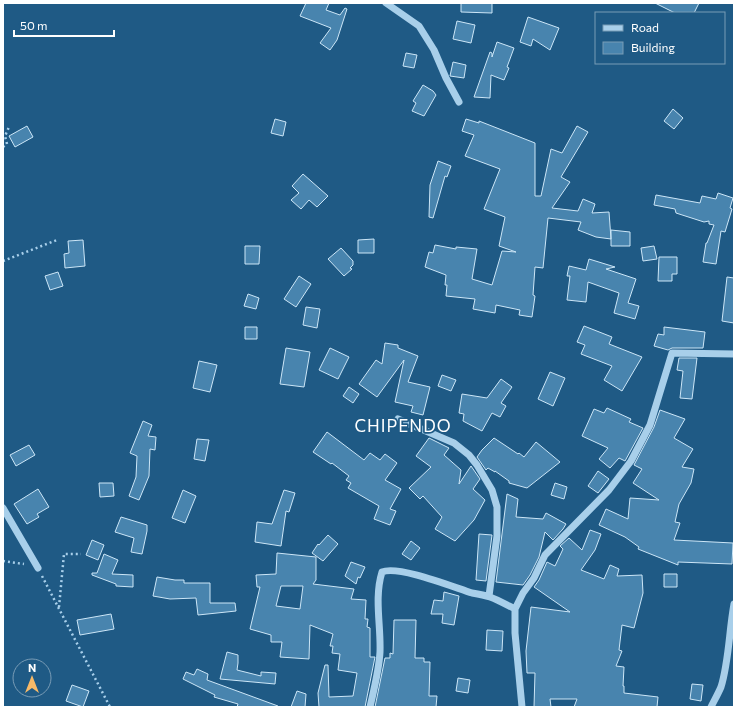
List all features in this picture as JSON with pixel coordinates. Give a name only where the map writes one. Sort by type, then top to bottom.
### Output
[{"type":"street","points":[[386,3],[419,26],[434,50],[446,78],[459,102]]},
{"type":"street","points":[[522,707],[515,633],[515,609],[523,593],[534,578],[545,555],[609,490],[631,461],[650,425],[672,353],[734,354]]},
{"type":"street","points":[[398,419],[454,443],[469,455],[492,490],[497,507],[497,536],[489,596]]},
{"type":"street","points":[[3,508],[38,568]]},
{"type":"street","points":[[370,707],[380,653],[378,594],[382,572],[386,570],[416,575],[473,593],[489,596],[515,609]]},
{"type":"street","points":[[711,707],[720,687],[727,658],[734,604]]},
{"type":"path","points":[[3,147],[7,144],[5,136],[9,127]]},
{"type":"path","points":[[3,261],[57,240]]},
{"type":"path","points":[[59,607],[64,554],[82,554]]},
{"type":"path","points":[[3,561],[30,565],[38,568],[110,707]]},
{"type":"building","points":[[306,3],[329,3],[326,10],[340,15],[345,8],[347,9],[337,40],[330,50],[320,43],[331,28],[300,16]]},
{"type":"building","points":[[461,3],[492,3],[492,13],[461,12]]},
{"type":"building","points":[[655,3],[699,3],[694,12],[673,12]]},
{"type":"building","points":[[528,17],[559,28],[550,50],[533,39],[531,46],[520,42]]},
{"type":"building","points":[[457,21],[475,25],[471,43],[453,39]]},
{"type":"building","points":[[497,42],[514,48],[504,80],[491,75],[490,98],[474,97],[490,52],[492,53],[492,57]]},
{"type":"building","points":[[406,53],[417,55],[414,68],[403,66]]},
{"type":"building","points":[[453,62],[466,65],[464,78],[450,76]]},
{"type":"building","points":[[423,85],[433,91],[436,95],[424,116],[412,111],[416,103],[413,101]]},
{"type":"building","points":[[673,109],[683,118],[674,129],[664,121]]},
{"type":"building","points":[[275,119],[286,122],[283,136],[271,133]]},
{"type":"building","points":[[466,119],[479,123],[479,121],[535,143],[535,196],[541,196],[551,149],[562,153],[577,126],[588,132],[561,177],[570,182],[552,208],[578,211],[583,199],[595,204],[592,213],[609,212],[611,239],[596,237],[578,230],[581,222],[548,218],[543,268],[535,267],[533,295],[535,296],[532,317],[519,315],[520,310],[496,305],[495,313],[473,309],[475,299],[446,296],[446,275],[425,267],[429,252],[433,253],[435,245],[456,249],[456,247],[477,249],[472,279],[492,285],[502,251],[516,252],[499,246],[505,217],[484,209],[500,169],[465,156],[474,135],[462,131]]},
{"type":"building","points":[[27,126],[33,137],[15,147],[9,136]]},
{"type":"building","points":[[438,161],[451,166],[447,177],[445,176],[433,218],[429,217],[430,185]]},
{"type":"building","points":[[303,174],[328,196],[317,207],[309,200],[301,209],[291,200],[299,193],[292,186]]},
{"type":"building","points":[[718,193],[733,198],[730,208],[732,209],[725,232],[721,231],[716,264],[703,262],[706,243],[714,225],[709,224],[709,221],[704,222],[676,213],[675,209],[654,205],[656,195],[700,203],[702,196],[716,199]]},
{"type":"building","points":[[611,230],[630,232],[630,246],[611,246]]},
{"type":"building","points":[[374,239],[374,253],[358,253],[358,240]]},
{"type":"building","points":[[83,240],[85,266],[65,268],[64,254],[69,253],[68,241]]},
{"type":"building","points":[[245,246],[260,246],[259,264],[245,264]]},
{"type":"building","points":[[654,246],[657,259],[643,261],[641,248]]},
{"type":"building","points":[[341,248],[353,261],[353,265],[350,268],[352,269],[344,276],[328,259]]},
{"type":"building","points":[[659,257],[677,257],[677,274],[672,274],[672,281],[658,281]]},
{"type":"building","points":[[589,259],[615,267],[606,269],[636,279],[628,303],[639,306],[635,319],[614,313],[619,293],[588,282],[586,302],[567,300],[570,276],[567,276],[569,266],[586,270]]},
{"type":"building","points":[[58,272],[63,286],[50,290],[45,276]]},
{"type":"building","points":[[299,276],[311,284],[296,307],[284,299]]},
{"type":"building","points":[[727,277],[734,278],[734,323],[722,321]]},
{"type":"building","points":[[248,294],[259,298],[256,309],[244,306]]},
{"type":"building","points":[[306,307],[320,309],[317,328],[303,325]]},
{"type":"building","points":[[584,326],[612,337],[609,344],[642,357],[622,391],[604,380],[612,366],[581,354],[585,345],[577,342]]},
{"type":"building","points":[[245,327],[257,327],[257,339],[245,339]]},
{"type":"building","points":[[664,327],[705,332],[703,348],[672,348],[668,350],[654,346],[658,334],[664,335]]},
{"type":"building","points":[[385,343],[398,345],[398,348],[418,356],[408,382],[430,387],[423,415],[411,412],[413,406],[395,402],[404,360],[377,397],[359,384],[376,360],[382,364]]},
{"type":"building","points":[[286,348],[310,352],[304,387],[280,384]]},
{"type":"building","points":[[330,348],[349,357],[338,379],[319,370]]},
{"type":"building","points":[[679,358],[697,358],[692,399],[680,398],[683,371],[677,370]]},
{"type":"building","points":[[199,361],[217,365],[210,392],[193,388]]},
{"type":"building","points":[[550,372],[565,378],[553,406],[538,399]]},
{"type":"building","points":[[442,375],[456,380],[451,391],[438,386]]},
{"type":"building","points":[[501,379],[512,387],[501,403],[506,406],[500,417],[492,413],[482,431],[463,421],[464,414],[459,413],[462,394],[487,398]]},
{"type":"building","points":[[349,387],[359,394],[353,403],[343,396]]},
{"type":"building","points":[[607,408],[631,419],[629,422],[643,428],[625,461],[619,458],[610,468],[599,459],[608,448],[582,436],[594,409],[604,413]]},
{"type":"building","points":[[660,410],[685,419],[674,438],[693,449],[682,467],[694,469],[691,483],[679,504],[675,522],[680,523],[674,540],[733,543],[732,564],[678,562],[678,565],[638,549],[639,547],[625,537],[599,525],[606,509],[628,519],[630,498],[659,500],[633,483],[642,469],[634,465],[654,427]]},
{"type":"building","points":[[143,421],[152,425],[148,436],[156,437],[155,450],[150,449],[149,476],[139,500],[129,496],[136,477],[137,456],[130,453]]},
{"type":"building","points":[[327,432],[364,460],[370,453],[380,460],[385,454],[397,463],[385,480],[401,489],[390,509],[396,511],[390,525],[374,519],[379,506],[348,488],[351,483],[346,480],[349,476],[332,463],[331,464],[313,452]]},
{"type":"building","points":[[429,438],[449,448],[444,455],[461,470],[459,484],[471,466],[480,479],[473,489],[485,500],[474,520],[455,541],[435,529],[442,517],[423,496],[420,499],[409,488],[431,467],[416,456]]},
{"type":"building","points":[[494,438],[524,457],[536,442],[560,462],[527,488],[509,483],[509,481],[495,471],[488,468],[486,470],[477,457]]},
{"type":"building","points":[[197,439],[209,440],[205,461],[194,459]]},
{"type":"building","points":[[29,445],[35,455],[16,466],[10,455]]},
{"type":"building","points":[[598,471],[609,479],[598,493],[588,486]]},
{"type":"building","points":[[99,483],[113,483],[114,496],[100,497]]},
{"type":"building","points":[[555,483],[567,487],[564,499],[551,495]]},
{"type":"building","points":[[38,489],[49,507],[37,514],[39,517],[27,524],[14,504]]},
{"type":"building","points":[[183,490],[196,496],[185,523],[172,518]]},
{"type":"building","points":[[284,490],[295,493],[289,512],[286,511],[281,546],[255,542],[257,522],[272,524]]},
{"type":"building","points":[[507,494],[518,499],[516,517],[543,519],[546,513],[566,524],[553,540],[545,532],[539,557],[523,585],[496,582]]},
{"type":"building","points":[[121,517],[147,525],[142,554],[131,552],[134,538],[115,532]]},
{"type":"building","points":[[590,530],[601,534],[595,550],[581,570],[604,579],[610,565],[619,569],[617,576],[642,575],[643,593],[634,628],[622,625],[619,650],[622,651],[616,666],[624,667],[624,693],[658,697],[657,707],[574,707],[577,699],[550,699],[551,707],[534,707],[535,673],[527,673],[526,651],[531,607],[570,612],[534,587],[539,580],[547,562],[555,566],[563,549],[560,546],[569,538],[582,550]]},
{"type":"building","points":[[479,534],[492,535],[486,581],[476,580]]},
{"type":"building","points":[[328,535],[338,544],[323,561],[312,553],[318,544],[319,545]]},
{"type":"building","points":[[92,540],[104,545],[98,560],[86,555]]},
{"type":"building","points":[[411,541],[420,548],[411,560],[402,554]]},
{"type":"building","points":[[277,553],[316,557],[316,580],[313,584],[354,589],[351,599],[366,600],[365,619],[368,619],[367,627],[370,628],[370,657],[375,657],[365,707],[319,707],[318,693],[325,665],[328,665],[329,697],[353,696],[357,673],[338,670],[340,654],[332,653],[333,646],[330,646],[333,634],[310,625],[309,659],[280,657],[282,642],[271,642],[271,635],[250,629],[260,587],[257,587],[256,575],[276,574]],"holes":[[[281,586],[303,586],[300,609],[276,606]]]},
{"type":"building","points":[[104,554],[118,560],[112,574],[133,575],[133,587],[116,586],[116,584],[92,575],[92,573],[97,573]]},
{"type":"building","points":[[351,562],[365,567],[360,578],[358,577],[356,584],[345,576]]},
{"type":"building","points":[[664,574],[677,574],[677,587],[664,587]]},
{"type":"building","points":[[157,577],[184,580],[184,583],[210,583],[210,603],[235,603],[236,611],[198,615],[196,598],[170,599],[153,596]]},
{"type":"building","points":[[444,592],[459,596],[454,625],[442,623],[443,614],[431,614],[434,600],[443,601]]},
{"type":"building","points":[[111,614],[114,629],[80,635],[77,620]]},
{"type":"building","points":[[394,620],[416,620],[415,658],[424,658],[424,662],[430,662],[429,696],[437,696],[436,707],[375,707],[385,658],[390,658],[390,653],[393,654]]},
{"type":"building","points":[[487,630],[503,631],[502,651],[486,650]]},
{"type":"building","points":[[227,652],[238,655],[237,670],[261,676],[261,672],[276,673],[275,684],[220,679]]},
{"type":"building","points":[[197,669],[208,674],[207,680],[278,706],[237,707],[238,704],[214,697],[215,695],[183,679],[186,672],[194,675]]},
{"type":"building","points":[[458,678],[470,680],[468,693],[456,691]]},
{"type":"building","points":[[692,684],[703,685],[701,701],[690,699]]},
{"type":"building","points":[[72,685],[89,691],[83,707],[66,701]]},
{"type":"building","points":[[297,691],[306,694],[305,707],[291,707]]},
{"type":"district","name":"CHIPENDO","points":[[403,426]]}]
